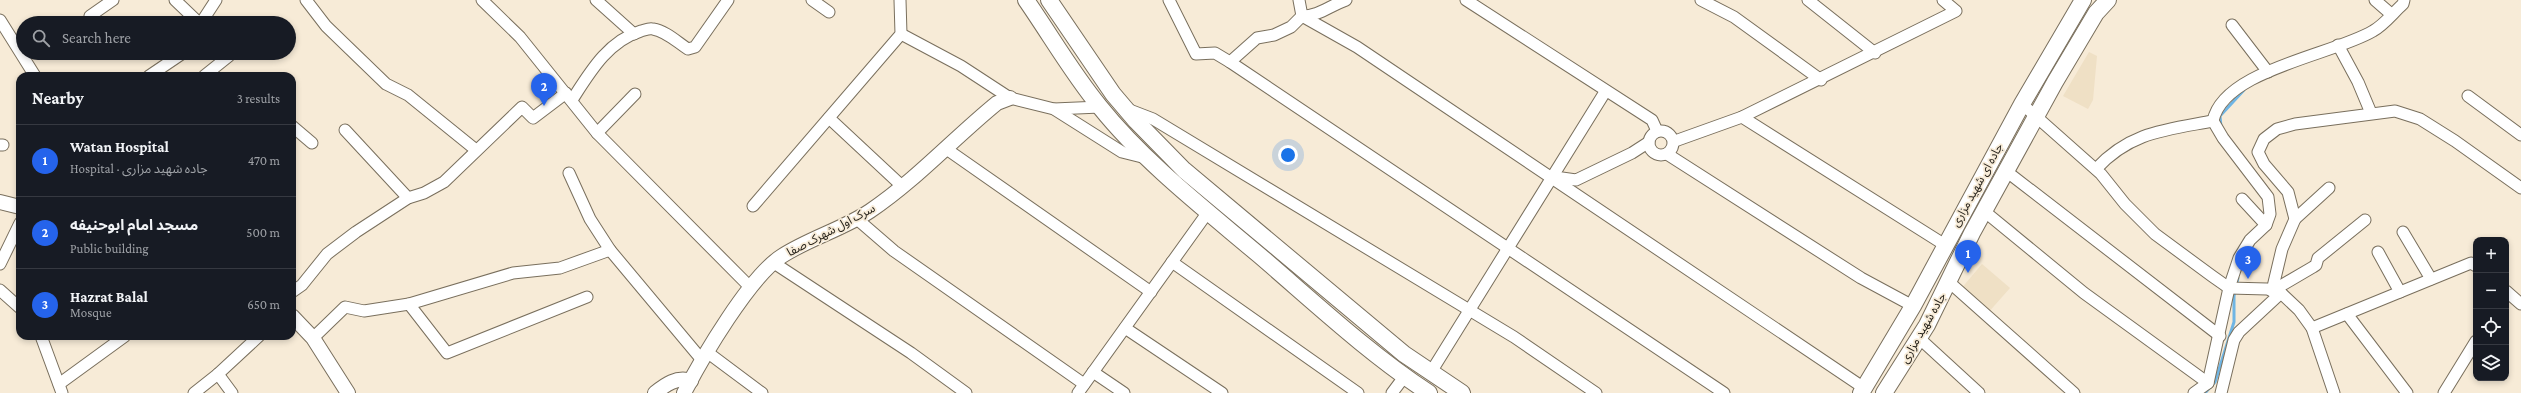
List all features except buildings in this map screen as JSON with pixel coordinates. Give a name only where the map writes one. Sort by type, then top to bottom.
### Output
[{"type":"main road","points":[[1026,0],[1100,107],[1121,132],[1208,212],[1404,377],[1429,393]]},
{"type":"main road","points":[[1049,0],[1125,108],[1184,170],[1370,326],[1431,372],[1462,393]]},
{"type":"main road","name":"جاده ای شهید مزاری","points":[[1862,391],[1913,306],[2022,104],[2084,0]]},
{"type":"main road","name":"جاده ای شهید مزاری","points":[[1959,261],[1984,211],[2036,116],[2096,13],[2108,0]]},
{"type":"main road","points":[[1121,132],[1136,121]]},
{"type":"main road","name":"جاده شهید مزاری","points":[[1889,391],[1919,338],[1959,261]]},
{"type":"street","points":[[90,16],[113,0]]},
{"type":"street","points":[[175,0],[192,16]]},
{"type":"street","points":[[205,16],[216,0]]},
{"type":"street","points":[[306,0],[326,26],[386,84],[408,95],[476,150]]},
{"type":"street","points":[[482,0],[520,37],[569,96],[597,133],[751,288]]},
{"type":"street","points":[[596,0],[634,34]]},
{"type":"street","points":[[812,0],[829,12]]},
{"type":"street","points":[[753,206],[901,34],[900,0]]},
{"type":"street","points":[[1169,0],[1196,54],[1215,53],[1230,62],[1724,393]]},
{"type":"street","points":[[1299,0],[1302,16],[1357,47],[1552,177],[1862,391]]},
{"type":"street","points":[[1230,62],[1257,38],[1274,35],[1291,27],[1302,16],[1316,16],[1328,7],[1346,0]]},
{"type":"street","points":[[1466,0],[1605,92],[1652,120],[1657,131]]},
{"type":"street","points":[[1701,0],[1734,16],[1821,80]]},
{"type":"street","points":[[1808,0],[1875,53]]},
{"type":"street","points":[[1667,154],[1676,141],[1742,118],[1875,53],[1956,11],[1943,0]]},
{"type":"street","points":[[2375,0],[2391,14]]},
{"type":"street","points":[[2213,121],[2220,103],[2233,90],[2268,72],[2373,31],[2402,4],[2404,0]]},
{"type":"street","points":[[296,289],[302,285],[327,254],[356,232],[408,198],[424,193],[444,182],[522,107],[533,118],[569,96],[613,46],[634,34],[652,29],[664,33],[688,49],[695,46],[722,2]]},
{"type":"street","points":[[0,20],[16,46]]},
{"type":"street","points":[[2232,25],[2268,72]]},
{"type":"street","points":[[901,34],[961,66],[1010,98],[1054,109],[1100,107]]},
{"type":"street","points":[[2338,45],[2358,82],[2371,113]]},
{"type":"street","points":[[25,60],[32,72]]},
{"type":"street","points":[[155,72],[173,60]]},
{"type":"street","points":[[209,72],[224,60]]},
{"type":"street","points":[[1431,372],[1509,249],[1605,92]]},
{"type":"street","points":[[597,133],[635,94]]},
{"type":"street","points":[[2468,96],[2520,131]]},
{"type":"street","name":"سرک اول شهرک صفا","points":[[687,387],[704,356],[751,288],[774,263],[801,244],[857,219],[903,187],[997,103],[1010,98]]},
{"type":"street","points":[[2022,104],[2096,169],[2125,204],[2155,234],[2229,288],[2276,292],[2299,310],[2312,328],[2334,393]]},
{"type":"street","points":[[1125,108],[1153,119],[1470,311],[1596,393]]},
{"type":"street","points":[[1054,109],[1122,152],[1150,160]]},
{"type":"street","points":[[2295,219],[2288,192],[2264,164],[2258,152],[2264,139],[2277,129],[2295,124],[2371,113],[2395,111],[2420,119],[2455,141],[2521,188]]},
{"type":"street","points":[[829,118],[903,187]]},
{"type":"street","points":[[1742,118],[1945,245]]},
{"type":"street","points":[[2096,169],[2112,152],[2131,140],[2167,129],[2213,121]]},
{"type":"street","points":[[2194,393],[2208,383],[2220,336],[2229,288],[2239,258],[2250,240],[2266,225],[2270,214],[2268,197],[2223,138],[2213,121]]},
{"type":"street","points":[[296,129],[312,143]]},
{"type":"street","points":[[345,130],[408,198]]},
{"type":"street","points":[[1676,141],[1666,131],[1657,131],[1650,138],[1649,142],[1650,148],[1656,154],[1667,154],[1861,278],[1913,306]]},
{"type":"street","points":[[1552,177],[1576,180],[1632,153],[1649,142]]},
{"type":"street","points":[[945,148],[1151,292]]},
{"type":"street","points":[[2006,171],[2220,336]]},
{"type":"street","points":[[569,174],[590,219],[610,250],[704,356],[762,393]]},
{"type":"street","points":[[2276,292],[2282,249],[2295,219],[2329,188]]},
{"type":"street","points":[[2242,199],[2266,225]]},
{"type":"street","points":[[0,202],[16,206]]},
{"type":"street","points":[[1984,211],[2084,293],[2208,383]]},
{"type":"street","points":[[857,219],[894,251],[1081,388],[1208,212]]},
{"type":"street","points":[[2222,393],[2234,340],[2239,332],[2276,292],[2313,267],[2318,262],[2318,258],[2365,220]]},
{"type":"street","points":[[0,264],[16,231]]},
{"type":"street","points":[[2403,232],[2431,279]]},
{"type":"street","points":[[313,338],[345,308],[364,311],[409,304],[513,273],[560,268],[610,250]]},
{"type":"street","points":[[2378,252],[2400,292]]},
{"type":"street","points":[[1172,262],[1358,393]]},
{"type":"street","points":[[774,263],[911,353],[966,393]]},
{"type":"street","points":[[2312,328],[2471,263],[2473,264]]},
{"type":"street","points":[[1949,282],[2074,393]]},
{"type":"street","points":[[0,290],[16,304]]},
{"type":"street","points":[[2509,294],[2521,304]]},
{"type":"street","points":[[409,304],[447,353],[587,297]]},
{"type":"street","points":[[2348,314],[2408,393]]},
{"type":"street","points":[[296,320],[313,338],[348,393]]},
{"type":"street","points":[[1125,328],[1222,393]]},
{"type":"street","points":[[1919,338],[1979,393]]},
{"type":"street","points":[[42,340],[60,388],[120,340]]},
{"type":"street","points":[[194,393],[218,374],[255,340]]},
{"type":"street","points":[[2444,393],[2473,345]]},
{"type":"street","points":[[1093,372],[1124,393]]},
{"type":"street","points":[[218,374],[232,393]]},
{"type":"street","points":[[1392,393],[1404,377]]},
{"type":"street","points":[[655,393],[669,383],[683,378],[687,387]]},
{"type":"shaded area","points":[[2089,52],[2097,56],[2093,100],[2088,109],[2063,96]]},
{"type":"shaded area","points":[[1982,264],[2010,288],[1987,314],[1960,290]]},
{"type":"waterway","points":[[2221,127],[2220,116],[2244,90]]},
{"type":"waterway","points":[[2205,393],[2215,382],[2234,322],[2234,296],[2238,278]]},
{"type":"place","name":"مسجد امام ابوحنیفه","points":[[544,106]]},
{"type":"place","name":"Watan Hospital","points":[[1968,273]]},
{"type":"place","name":"Hazrat Balal","points":[[2248,279]]}]
